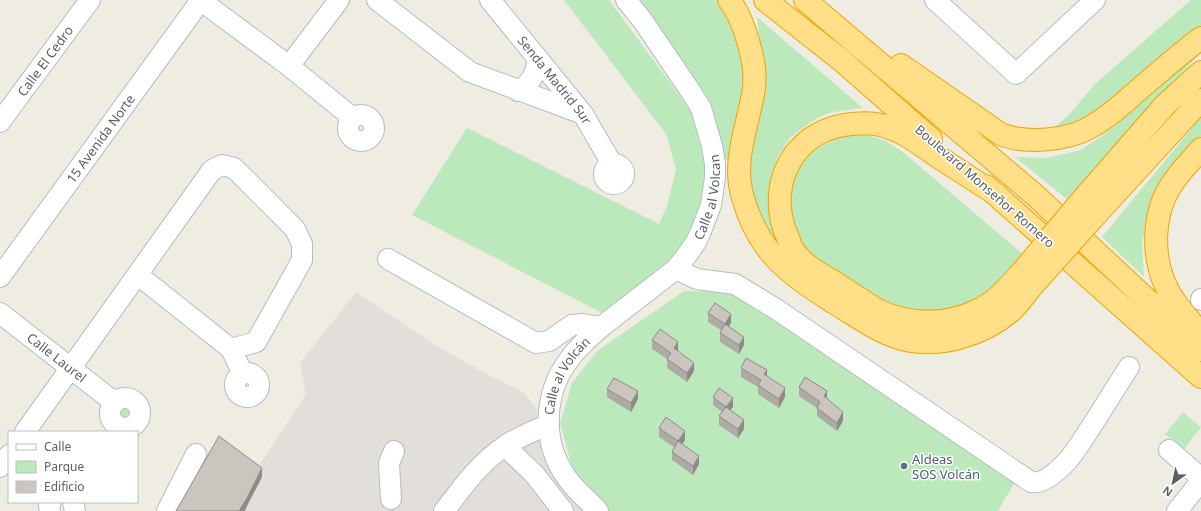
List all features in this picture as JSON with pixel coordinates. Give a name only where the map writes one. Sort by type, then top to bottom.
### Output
[{"type":"highway","points":[[729,0],[745,30],[753,56],[755,80],[754,94],[740,149],[739,178],[742,197],[752,224],[766,248],[780,264],[808,286],[878,329],[902,339],[920,342],[935,342],[960,338],[989,326],[1012,310],[1028,278],[1085,212],[1165,106],[1201,72]]},
{"type":"highway","name":"Boulevard Monseñor Romero","points":[[765,0],[841,60],[997,195],[1201,378]]},
{"type":"highway","points":[[806,0],[1002,135],[1019,139],[1038,140],[1059,138],[1078,133],[1093,126],[1113,113],[1178,55],[1201,38]]},
{"type":"highway","name":"Boulevard Monseñor Romero","points":[[806,0],[1036,196],[1201,350]]},
{"type":"highway","points":[[1085,212],[1201,100]]},
{"type":"highway","points":[[997,195],[899,131],[879,124],[855,123],[838,126],[822,132],[799,148],[791,159],[786,170],[782,182],[779,205],[781,218],[793,250],[801,260],[814,270],[877,310],[886,314],[913,321],[938,322],[963,316],[979,310],[1028,278]]},
{"type":"highway","points":[[1201,149],[1169,188],[1160,211],[1156,228],[1158,263],[1165,284],[1175,302],[1201,334]]},
{"type":"street","name":"Calle El Cedro","points":[[0,122],[90,0]]},
{"type":"street","points":[[201,0],[289,66],[354,118]]},
{"type":"street","name":"15 Avenida Norte","points":[[0,277],[201,0]]},
{"type":"street","points":[[289,66],[339,0]]},
{"type":"street","points":[[377,0],[470,72],[583,114]]},
{"type":"street","name":"Senda Madrid Sur","points":[[490,0],[583,114],[612,164]]},
{"type":"street","name":"Calle al Volcan","points":[[626,0],[652,34],[701,108],[712,146],[715,164],[715,178],[711,205],[696,242],[676,269]]},
{"type":"street","points":[[944,3],[1016,74],[1095,0]]},
{"type":"street","points":[[518,91],[530,82],[536,71],[538,59]]},
{"type":"street","points":[[26,431],[212,170],[222,164],[234,168],[295,229],[302,244],[302,260],[256,342],[246,374],[231,349],[138,275]]},
{"type":"street","points":[[388,259],[536,343],[549,342],[572,324],[600,327]]},
{"type":"street","points":[[676,269],[697,280],[735,284],[783,314],[1031,482],[1041,481],[1069,459],[1129,367]]},
{"type":"street","name":"Calle al Volcán","points":[[598,511],[567,479],[558,462],[550,438],[549,424],[551,398],[561,373],[570,358],[600,327],[676,269]]},
{"type":"street","name":"Calle Laurel","points":[[0,313],[114,402]]},
{"type":"street","points":[[231,349],[256,342]]},
{"type":"street","points":[[444,511],[473,474],[488,458],[505,446],[549,424]]},
{"type":"street","points":[[505,446],[535,475],[563,511]]},
{"type":"street","points":[[1169,450],[1201,478]]},
{"type":"street","points":[[391,499],[389,463],[394,451]]},
{"type":"street","points":[[167,511],[196,454]]},
{"type":"street","points":[[1177,511],[1201,481]]},
{"type":"shaded area","points":[[356,292],[440,348],[492,377],[523,392],[537,409],[539,436],[559,484],[585,511],[244,511],[255,472],[306,394],[300,363]]},
{"type":"green space","points":[[564,0],[609,0],[691,111],[703,137],[710,170],[690,242],[667,269],[608,316],[412,215],[467,128],[659,224],[667,206],[676,169],[666,134]]},
{"type":"green space","points":[[629,0],[719,0],[743,51],[746,84],[728,160],[721,161]]},
{"type":"green space","points":[[1191,0],[1201,0],[1201,28],[1085,121],[1052,129],[1068,116],[1095,84]]},
{"type":"green space","points":[[757,17],[863,108],[833,112],[817,118],[791,137],[777,158],[769,199],[770,220],[782,251],[758,222],[745,153],[760,51]]},
{"type":"green space","points":[[1201,52],[1069,201],[1015,157],[1046,158],[1081,150],[1106,133]]},
{"type":"green space","points":[[1201,117],[1201,136],[1176,167],[1151,204],[1142,243],[1144,277],[1102,237]]},
{"type":"green space","points":[[859,132],[886,141],[904,153],[1024,255],[991,290],[971,302],[958,307],[935,312],[920,312],[886,306],[807,257],[791,232],[789,192],[796,171],[809,153],[841,136]]},
{"type":"green space","points":[[684,291],[741,292],[1016,480],[998,511],[608,511],[574,474],[560,423],[572,383],[597,351]]},
{"type":"green space","points":[[127,407],[133,410],[136,416],[133,422],[127,425],[121,422],[118,416],[121,410]]},
{"type":"green space","points":[[1183,412],[1201,427],[1184,449],[1165,434]]},
{"type":"building","points":[[715,303],[731,314],[725,324],[708,313]]},
{"type":"building","points":[[725,324],[744,337],[739,345],[720,333]]},
{"type":"building","points":[[660,329],[678,342],[674,348],[694,363],[687,373],[667,359],[671,353],[652,340]]},
{"type":"building","points":[[746,358],[767,370],[764,374],[785,388],[779,399],[758,385],[761,380],[741,368]]},
{"type":"building","points":[[805,377],[827,391],[824,396],[843,412],[837,423],[817,408],[820,402],[799,387]]},
{"type":"building","points":[[614,378],[638,391],[631,403],[607,389]]},
{"type":"building","points":[[719,388],[733,398],[726,407],[713,397]]},
{"type":"building","points":[[726,407],[744,420],[738,429],[719,416]]},
{"type":"building","points":[[666,417],[685,431],[678,441],[659,428]]},
{"type":"building","points":[[219,436],[262,468],[247,498],[239,511],[176,511]]},
{"type":"building","points":[[678,441],[699,456],[693,466],[672,452]]},
{"type":"place","name":"Aldeas SOS Volcán","points":[[904,466]]}]
